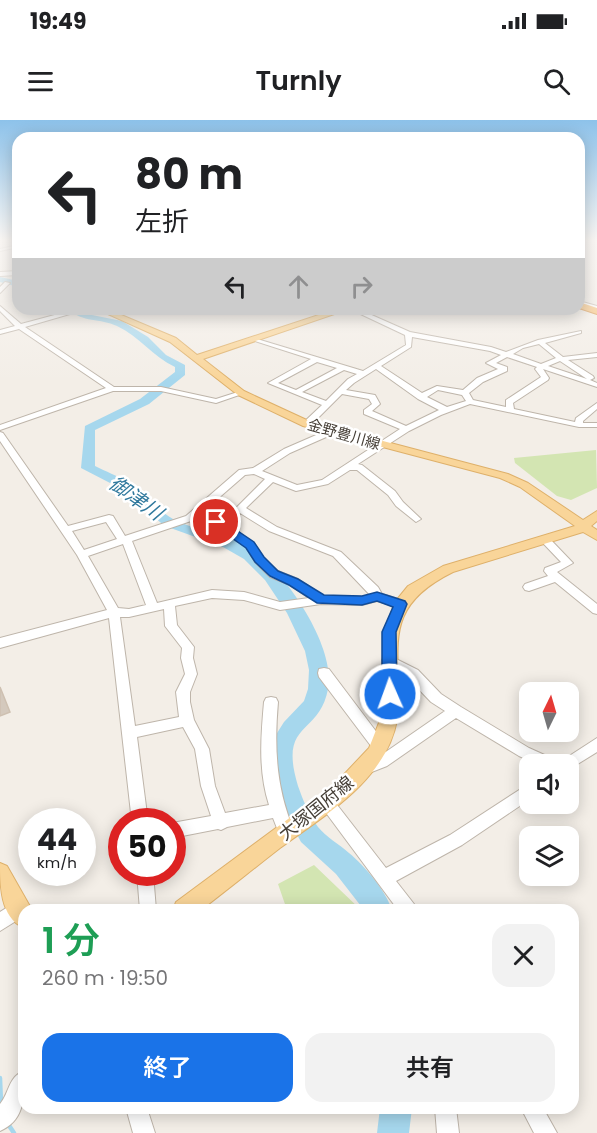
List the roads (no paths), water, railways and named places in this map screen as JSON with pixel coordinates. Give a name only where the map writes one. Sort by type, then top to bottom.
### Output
[{"type":"main road","name":"金野豊川線","points":[[116,315],[152,329],[196,358],[241,393],[306,424],[504,476],[524,486],[591,531]]},
{"type":"main road","points":[[196,358],[328,315]]},
{"type":"main road","name":"大塚国府線","points":[[192,904],[326,802],[363,769],[385,735],[390,711],[389,632],[401,604],[421,584],[438,573],[545,540],[591,531],[597,515]]},
{"type":"main road","points":[[0,873],[18,906]]},
{"type":"street","points":[[0,308],[20,327],[112,389]]},
{"type":"street","points":[[0,332],[62,315]]},
{"type":"street","points":[[366,315],[408,334],[469,344],[597,385]]},
{"type":"street","points":[[465,393],[480,380],[504,369],[490,363],[506,354],[540,341],[579,332]]},
{"type":"street","points":[[306,424],[343,392],[351,381],[409,346],[408,334]]},
{"type":"street","points":[[255,340],[365,374]]},
{"type":"street","points":[[540,341],[597,385]]},
{"type":"street","points":[[510,409],[509,402],[545,378],[539,369],[542,366],[561,359],[597,355]]},
{"type":"street","points":[[315,360],[273,383],[328,405]]},
{"type":"street","points":[[377,367],[400,380],[421,397],[448,411]]},
{"type":"street","points":[[297,392],[342,368]]},
{"type":"street","points":[[421,397],[437,388],[465,393]]},
{"type":"street","points":[[0,428],[112,389],[161,389],[216,401],[241,393]]},
{"type":"street","points":[[343,392],[372,397],[376,404],[367,412],[406,429]]},
{"type":"street","points":[[465,393],[470,402]]},
{"type":"street","points":[[351,467],[351,464],[406,429],[470,402],[579,425],[597,425]]},
{"type":"street","points":[[579,425],[579,420],[597,405]]},
{"type":"street","points":[[82,554],[190,518],[242,472],[255,471],[287,451],[330,432]]},
{"type":"street","points":[[0,435],[82,554],[114,612],[138,808]]},
{"type":"street","points":[[255,471],[296,488],[325,482],[351,467],[358,467],[392,494],[416,519]]},
{"type":"street","points":[[216,522],[240,509],[270,479]]},
{"type":"street","points":[[240,509],[273,529],[337,554],[374,590],[377,597]]},
{"type":"street","points":[[65,530],[109,518],[125,541],[153,607]]},
{"type":"street","points":[[190,518],[216,522],[250,545],[259,560],[274,573],[294,582],[321,600]]},
{"type":"street","points":[[545,540],[568,562],[549,571],[597,610]]},
{"type":"street","points":[[529,587],[556,577]]},
{"type":"street","points":[[0,643],[114,612],[129,613],[220,593],[243,596],[280,606],[321,600],[362,601],[377,597],[401,604]]},
{"type":"street","points":[[169,603],[171,626],[188,647],[187,658],[191,674],[183,692],[187,721],[202,749],[208,786],[221,823]]},
{"type":"street","points":[[388,660],[413,674],[436,698],[529,754]]},
{"type":"street","points":[[324,673],[379,746]]},
{"type":"street","points":[[272,702],[268,756],[271,790],[277,810],[296,824]]},
{"type":"street","points":[[363,769],[382,762],[456,711]]},
{"type":"street","points":[[128,733],[187,721]]},
{"type":"street","points":[[579,756],[597,744]]},
{"type":"street","points":[[385,878],[464,836],[519,798]]},
{"type":"street","points":[[326,802],[404,904]]},
{"type":"street","points":[[186,829],[277,810]]},
{"type":"street","points":[[146,886],[148,904]]},
{"type":"street","points":[[0,922],[18,915]]},
{"type":"street","points":[[0,1120],[13,1105],[18,1091]]},
{"type":"street","points":[[138,1114],[144,1133]]},
{"type":"street","points":[[446,1114],[448,1133]]},
{"type":"street","points":[[535,1114],[546,1133]]},
{"type":"waterway","name":"御津川","points":[[82,315],[119,323],[144,339],[162,357],[180,365],[181,373],[158,393],[89,429],[88,468],[117,481],[170,523],[239,548],[260,564],[283,592],[306,630],[319,670],[318,689],[312,705],[286,734],[283,741],[281,757],[287,786],[299,817],[309,834],[349,870],[374,904]]},
{"type":"waterway","points":[[0,1078],[1,1103]]},
{"type":"waterway","name":"御津川","points":[[393,1133],[395,1114]]},
{"type":"waterway","points":[[8,1124],[14,1133]]}]
